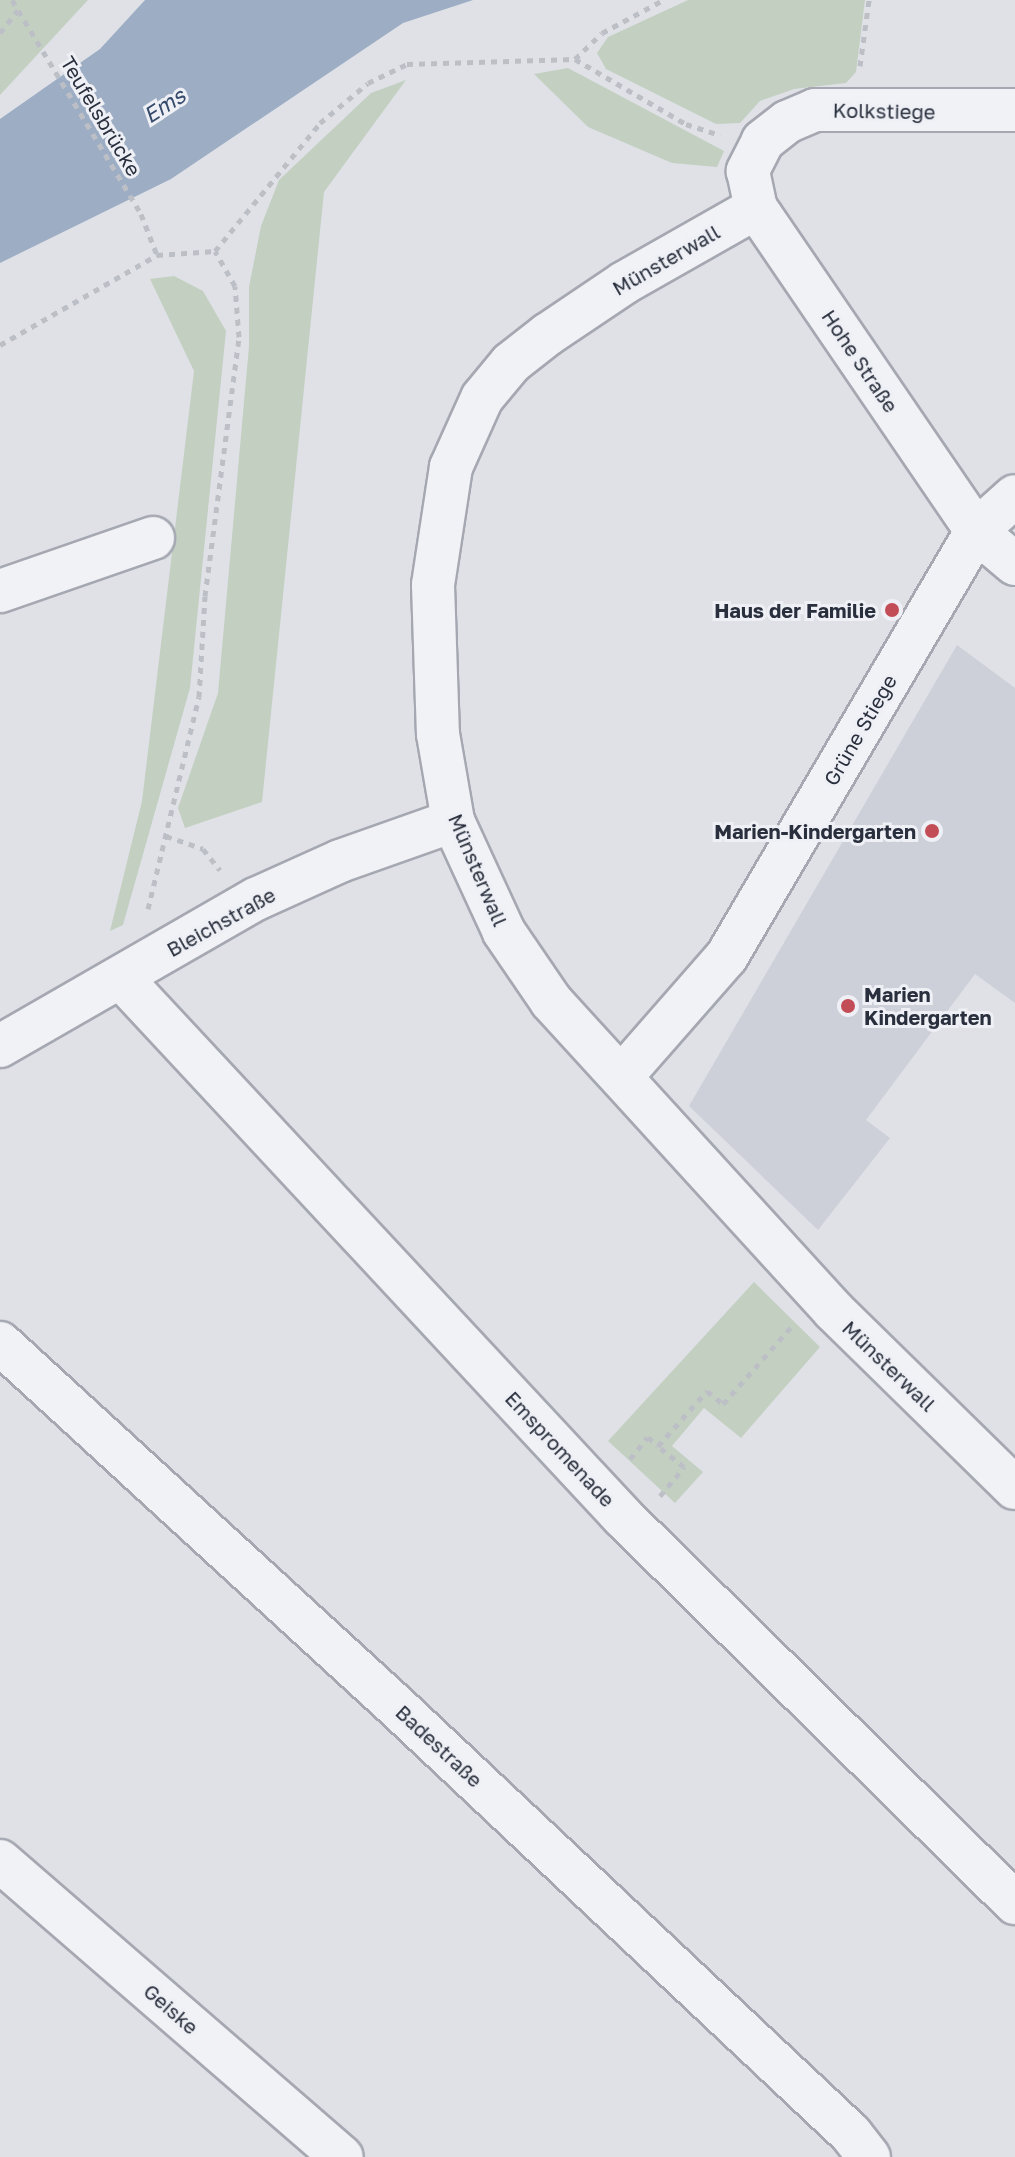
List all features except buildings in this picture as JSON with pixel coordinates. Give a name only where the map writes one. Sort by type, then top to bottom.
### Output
[{"type":"street","name":"Kolkstiege","points":[[763,141],[787,122],[815,110],[1015,110]]},
{"type":"street","name":"Hohe Straße","points":[[763,141],[748,171],[756,208],[976,531],[1015,564]]},
{"type":"street","name":"Münsterwall","points":[[756,208],[624,283],[548,334],[511,363],[482,398],[451,467],[433,585],[438,734],[453,821],[504,932],[551,1001],[819,1295],[1012,1479]]},
{"type":"street","name":"Grüne Stiege","points":[[622,1076],[727,956],[976,531],[1015,496]]},
{"type":"street","points":[[0,591],[153,538]]},
{"type":"street","name":"Bleichstraße","points":[[0,1046],[248,905],[340,861],[453,821]]},
{"type":"street","name":"Emspromenade","points":[[122,979],[624,1518],[1015,1903]]},
{"type":"street","name":"Badestraße","points":[[0,1343],[397,1707],[851,2134],[869,2157]]},
{"type":"street","name":"Geiske","points":[[0,1861],[342,2157]]},
{"type":"path","name":"Teufelsbrücke","points":[[12,0],[141,214],[157,255]]},
{"type":"path","points":[[575,59],[602,33],[663,0]]},
{"type":"path","points":[[854,110],[869,0]]},
{"type":"path","points":[[0,33],[18,10]]},
{"type":"path","points":[[0,345],[157,255],[215,251],[320,123],[368,83],[407,64],[575,59],[686,124],[763,141]]},
{"type":"path","points":[[122,979],[148,910],[199,697],[205,596],[239,337],[235,286],[215,251]]},
{"type":"path","points":[[166,836],[203,849],[248,905]]},
{"type":"path","points":[[658,1446],[707,1391],[723,1404],[819,1295]]},
{"type":"path","points":[[633,1455],[648,1437],[684,1467],[671,1484]]},
{"type":"shaded area","name":"Marien-Kindergarten","points":[[957,645],[1015,688],[1015,1003],[975,974],[866,1120],[890,1138],[818,1230],[689,1106]]},
{"type":"green space","points":[[0,0],[88,0],[0,95]]},
{"type":"green space","points":[[688,0],[865,0],[856,72],[846,83],[794,89],[760,101],[740,123],[716,124],[606,69],[597,53],[608,37]]},
{"type":"green space","points":[[568,68],[724,151],[717,167],[672,163],[588,127],[534,74]]},
{"type":"green space","points":[[406,80],[324,192],[262,802],[185,828],[178,808],[218,693],[249,346],[249,287],[261,226],[279,180],[371,93]]},
{"type":"green space","points":[[174,276],[203,291],[226,331],[190,688],[123,925],[110,931],[142,801],[194,371],[150,279]]},
{"type":"green space","points":[[754,1282],[820,1347],[741,1438],[704,1408],[672,1446],[703,1472],[675,1503],[608,1441]]},
{"type":"water","name":"Ems","points":[[145,0],[473,0],[403,23],[171,179],[0,263],[0,119],[100,49]]},
{"type":"place","name":"Haus der Familie","points":[[892,610]]},
{"type":"place","name":"Marien-Kindergarten","points":[[932,831]]},
{"type":"place","name":"Marien Kindergarten","points":[[848,1006]]}]
